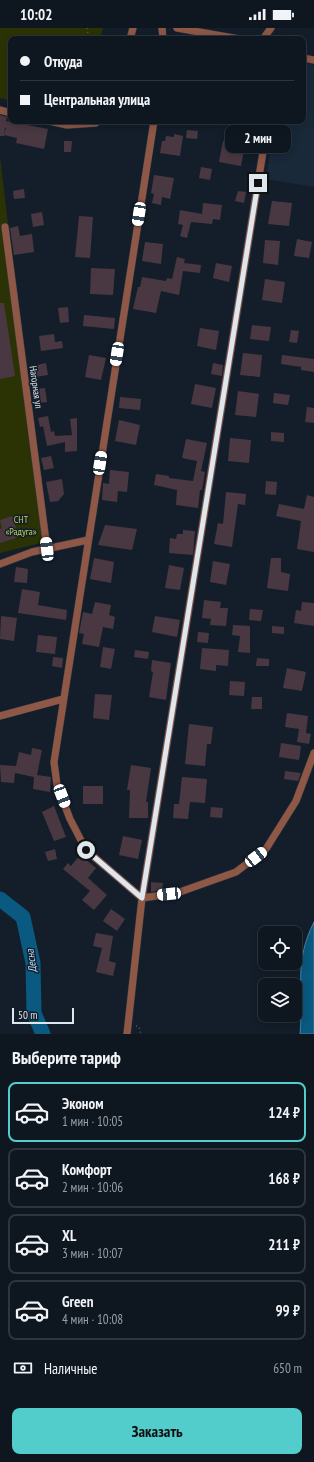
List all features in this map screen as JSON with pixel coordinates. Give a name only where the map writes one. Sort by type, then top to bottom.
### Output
[{"type":"street","points":[[177,28],[222,36]]},
{"type":"street","points":[[62,124],[82,124]]},
{"type":"street","points":[[154,124],[63,699],[54,762],[57,784],[70,818],[86,850],[142,898],[177,893],[236,872],[266,849],[296,801],[314,753]]},
{"type":"street","points":[[127,1034],[142,898],[268,124]]},
{"type":"street","name":"Нагорная ул","points":[[5,227],[47,549]]},
{"type":"street","points":[[0,564],[32,552],[88,540]]},
{"type":"street","points":[[0,716],[63,699]]},
{"type":"shaded area","points":[[306,64],[314,65],[314,187],[266,179],[275,124],[306,124]]},
{"type":"green space","points":[[0,28],[103,28],[101,36],[8,36],[8,100],[0,98]]},
{"type":"green space","name":"СНТ «Радуга»","points":[[0,156],[45,542],[0,553]]},
{"type":"water","points":[[314,922],[314,1034],[300,1034],[302,1022],[301,970],[308,937]]},
{"type":"building","points":[[0,115],[7,117],[6,121],[8,121],[8,124],[22,124],[48,129],[44,149],[16,143],[17,138],[4,135],[0,136]]},
{"type":"building","points":[[233,124],[252,124],[250,134],[247,134],[241,166],[219,162],[223,141],[230,142]]},
{"type":"building","points":[[187,130],[198,131],[197,139],[186,138]]},
{"type":"building","points":[[174,134],[183,136],[180,156],[160,153],[162,141],[165,141],[166,136],[174,137]]},
{"type":"building","points":[[64,141],[72,141],[71,152],[64,152]]},
{"type":"building","points":[[201,167],[212,169],[210,180],[199,178]]},
{"type":"building","points":[[154,175],[174,178],[170,199],[162,197],[161,205],[152,203],[154,194],[151,193]]},
{"type":"building","points":[[24,189],[25,198],[14,199],[13,191]]},
{"type":"building","points":[[238,191],[246,192],[244,203],[235,201]]},
{"type":"building","points":[[272,201],[292,203],[289,226],[268,224]]},
{"type":"building","points":[[203,203],[222,205],[220,220],[213,219],[212,224],[191,222],[187,238],[180,236],[183,225],[178,224],[180,210],[202,214]]},
{"type":"building","points":[[42,212],[44,225],[33,227],[31,214]]},
{"type":"building","points":[[79,216],[93,217],[90,258],[75,257]]},
{"type":"building","points":[[18,226],[20,236],[32,234],[34,252],[14,255],[10,228]]},
{"type":"building","points":[[297,239],[312,242],[309,258],[294,256]]},
{"type":"building","points":[[265,240],[280,241],[278,265],[263,263]]},
{"type":"building","points":[[145,242],[163,244],[161,264],[142,261]]},
{"type":"building","points":[[177,257],[185,259],[184,263],[201,265],[200,273],[183,271],[179,295],[161,291],[156,313],[133,309],[142,277],[166,281],[167,278],[172,279]]},
{"type":"building","points":[[216,263],[232,266],[229,282],[213,278]]},
{"type":"building","points":[[91,268],[115,269],[113,295],[90,294]]},
{"type":"building","points":[[265,279],[285,282],[282,303],[262,300]]},
{"type":"building","points":[[0,303],[4,303],[15,376],[0,379]]},
{"type":"building","points":[[68,307],[69,322],[60,323],[58,308]]},
{"type":"building","points":[[84,315],[115,318],[114,329],[83,326]]},
{"type":"building","points":[[252,325],[271,327],[269,341],[250,339]]},
{"type":"building","points":[[200,328],[219,331],[216,350],[197,346]]},
{"type":"building","points":[[291,330],[299,331],[297,343],[289,342]]},
{"type":"building","points":[[54,334],[55,342],[62,341],[63,348],[41,351],[39,336]]},
{"type":"building","points":[[243,353],[262,355],[260,377],[240,375]]},
{"type":"building","points":[[89,355],[106,358],[101,380],[85,377]]},
{"type":"building","points":[[282,355],[314,359],[314,372],[301,370],[301,367],[281,364]]},
{"type":"building","points":[[46,363],[48,375],[35,377],[33,366]]},
{"type":"building","points":[[213,363],[223,365],[222,376],[211,374]]},
{"type":"building","points":[[195,384],[216,388],[212,408],[191,404]]},
{"type":"building","points":[[45,388],[47,402],[37,403],[35,389]]},
{"type":"building","points":[[238,391],[259,394],[256,417],[235,415]]},
{"type":"building","points":[[274,393],[290,395],[288,405],[273,403]]},
{"type":"building","points":[[120,397],[141,399],[140,410],[119,408]]},
{"type":"building","points":[[307,407],[314,408],[314,423],[305,422]]},
{"type":"building","points":[[48,416],[51,432],[54,431],[55,436],[72,435],[70,419],[77,418],[77,451],[65,452],[65,442],[47,446],[43,426],[40,427],[38,418]]},
{"type":"building","points":[[119,420],[140,425],[136,445],[115,441]]},
{"type":"building","points":[[271,432],[284,433],[284,442],[271,441]]},
{"type":"building","points":[[230,438],[251,440],[249,463],[228,461]]},
{"type":"building","points":[[186,439],[207,443],[201,471],[205,472],[202,490],[200,490],[198,508],[176,505],[177,490],[154,485],[156,474],[169,476],[169,478],[193,481],[197,461],[182,458]]},
{"type":"building","points":[[51,456],[54,468],[44,470],[41,458]]},
{"type":"building","points":[[110,470],[129,472],[127,492],[118,491],[117,502],[102,500],[103,483],[109,484]]},
{"type":"building","points":[[62,479],[64,494],[58,501],[50,502],[46,482]]},
{"type":"building","points":[[266,481],[277,482],[276,495],[265,494]]},
{"type":"building","points":[[226,492],[246,494],[245,505],[238,504],[232,547],[214,544],[218,523],[223,524]]},
{"type":"building","points":[[307,495],[314,497],[314,552],[297,549],[301,521],[276,516],[279,504],[304,509]]},
{"type":"building","points":[[12,516],[19,537],[0,543],[0,529],[2,528],[0,520]]},
{"type":"building","points":[[105,525],[137,529],[132,550],[98,545]]},
{"type":"building","points":[[183,530],[195,531],[193,555],[169,553],[170,538],[176,539],[177,534],[183,534]]},
{"type":"building","points":[[94,558],[114,562],[111,583],[90,579]]},
{"type":"building","points":[[271,558],[281,558],[281,572],[290,574],[288,591],[267,588]]},
{"type":"building","points":[[213,561],[230,564],[226,585],[210,582]]},
{"type":"building","points":[[169,565],[184,568],[180,590],[165,588]]},
{"type":"building","points":[[16,567],[28,569],[27,583],[14,582]]},
{"type":"building","points":[[22,589],[40,592],[38,605],[67,610],[66,620],[18,613]]},
{"type":"building","points":[[204,600],[221,602],[220,608],[228,608],[226,626],[210,625],[211,619],[202,618]]},
{"type":"building","points":[[95,602],[111,605],[109,615],[115,617],[113,629],[103,627],[99,647],[82,644],[84,634],[79,633],[83,612],[92,614]]},
{"type":"building","points":[[302,602],[314,603],[314,626],[294,623],[296,610],[301,611]]},
{"type":"building","points":[[250,609],[263,610],[261,621],[249,620]]},
{"type":"building","points":[[1,616],[17,618],[14,641],[0,639]]},
{"type":"building","points":[[155,616],[180,620],[177,637],[152,632]]},
{"type":"building","points":[[233,625],[250,626],[250,653],[238,652],[240,636],[232,635]]},
{"type":"building","points":[[272,626],[284,627],[284,634],[272,633]]},
{"type":"building","points":[[198,632],[209,633],[208,643],[197,642]]},
{"type":"building","points":[[38,635],[57,637],[55,654],[36,652]]},
{"type":"building","points":[[103,647],[115,649],[111,669],[100,667]]},
{"type":"building","points":[[202,648],[229,650],[228,666],[216,665],[216,671],[200,669]]},
{"type":"building","points":[[135,650],[149,652],[148,659],[134,657]]},
{"type":"building","points":[[53,657],[63,658],[62,668],[52,666]]},
{"type":"building","points":[[257,658],[269,659],[269,666],[256,666]]},
{"type":"building","points":[[152,660],[171,663],[166,700],[149,697],[153,672],[151,671]]},
{"type":"building","points":[[287,668],[306,672],[302,691],[283,688]]},
{"type":"building","points":[[230,681],[245,682],[244,696],[229,695]]},
{"type":"building","points":[[95,694],[112,695],[109,720],[93,718]]},
{"type":"building","points":[[252,697],[262,697],[262,709],[251,709]]},
{"type":"building","points":[[287,713],[308,716],[306,733],[311,734],[309,744],[297,742],[299,729],[285,727]]},
{"type":"building","points":[[189,724],[213,727],[211,744],[207,744],[205,766],[185,764]]},
{"type":"building","points":[[281,743],[301,746],[299,760],[279,757]]},
{"type":"building","points":[[32,748],[42,750],[37,775],[51,777],[50,792],[33,789],[34,777],[15,773],[14,783],[1,782],[0,765],[16,766],[19,752],[31,755]]},
{"type":"building","points":[[131,765],[151,768],[146,802],[148,802],[148,818],[129,818],[130,790],[127,790]]},
{"type":"building","points":[[285,771],[301,773],[298,781],[284,779]]},
{"type":"building","points":[[182,777],[207,779],[205,803],[190,802],[188,819],[173,818],[174,804],[179,804]]},
{"type":"building","points":[[83,786],[103,786],[103,804],[83,804]]},
{"type":"building","points":[[54,806],[66,837],[54,841],[42,812]]},
{"type":"building","points":[[211,807],[223,808],[222,818],[210,817]]},
{"type":"building","points":[[123,836],[142,840],[138,859],[119,855]]},
{"type":"building","points":[[55,849],[57,859],[48,861],[45,852]]},
{"type":"building","points":[[80,855],[96,868],[88,878],[107,895],[94,910],[82,900],[90,891],[63,869],[68,863],[71,866]]},
{"type":"building","points":[[151,882],[163,883],[162,890],[151,892]]},
{"type":"building","points":[[111,909],[125,919],[117,931],[103,921]]},
{"type":"building","points":[[96,933],[113,936],[109,961],[116,963],[113,976],[96,972],[102,948],[93,946]]},
{"type":"waterway","name":"Десна","points":[[0,899],[23,917],[33,963],[34,1013],[43,1034]]},
{"type":"route","points":[[86,850],[142,898],[258,183]]}]
